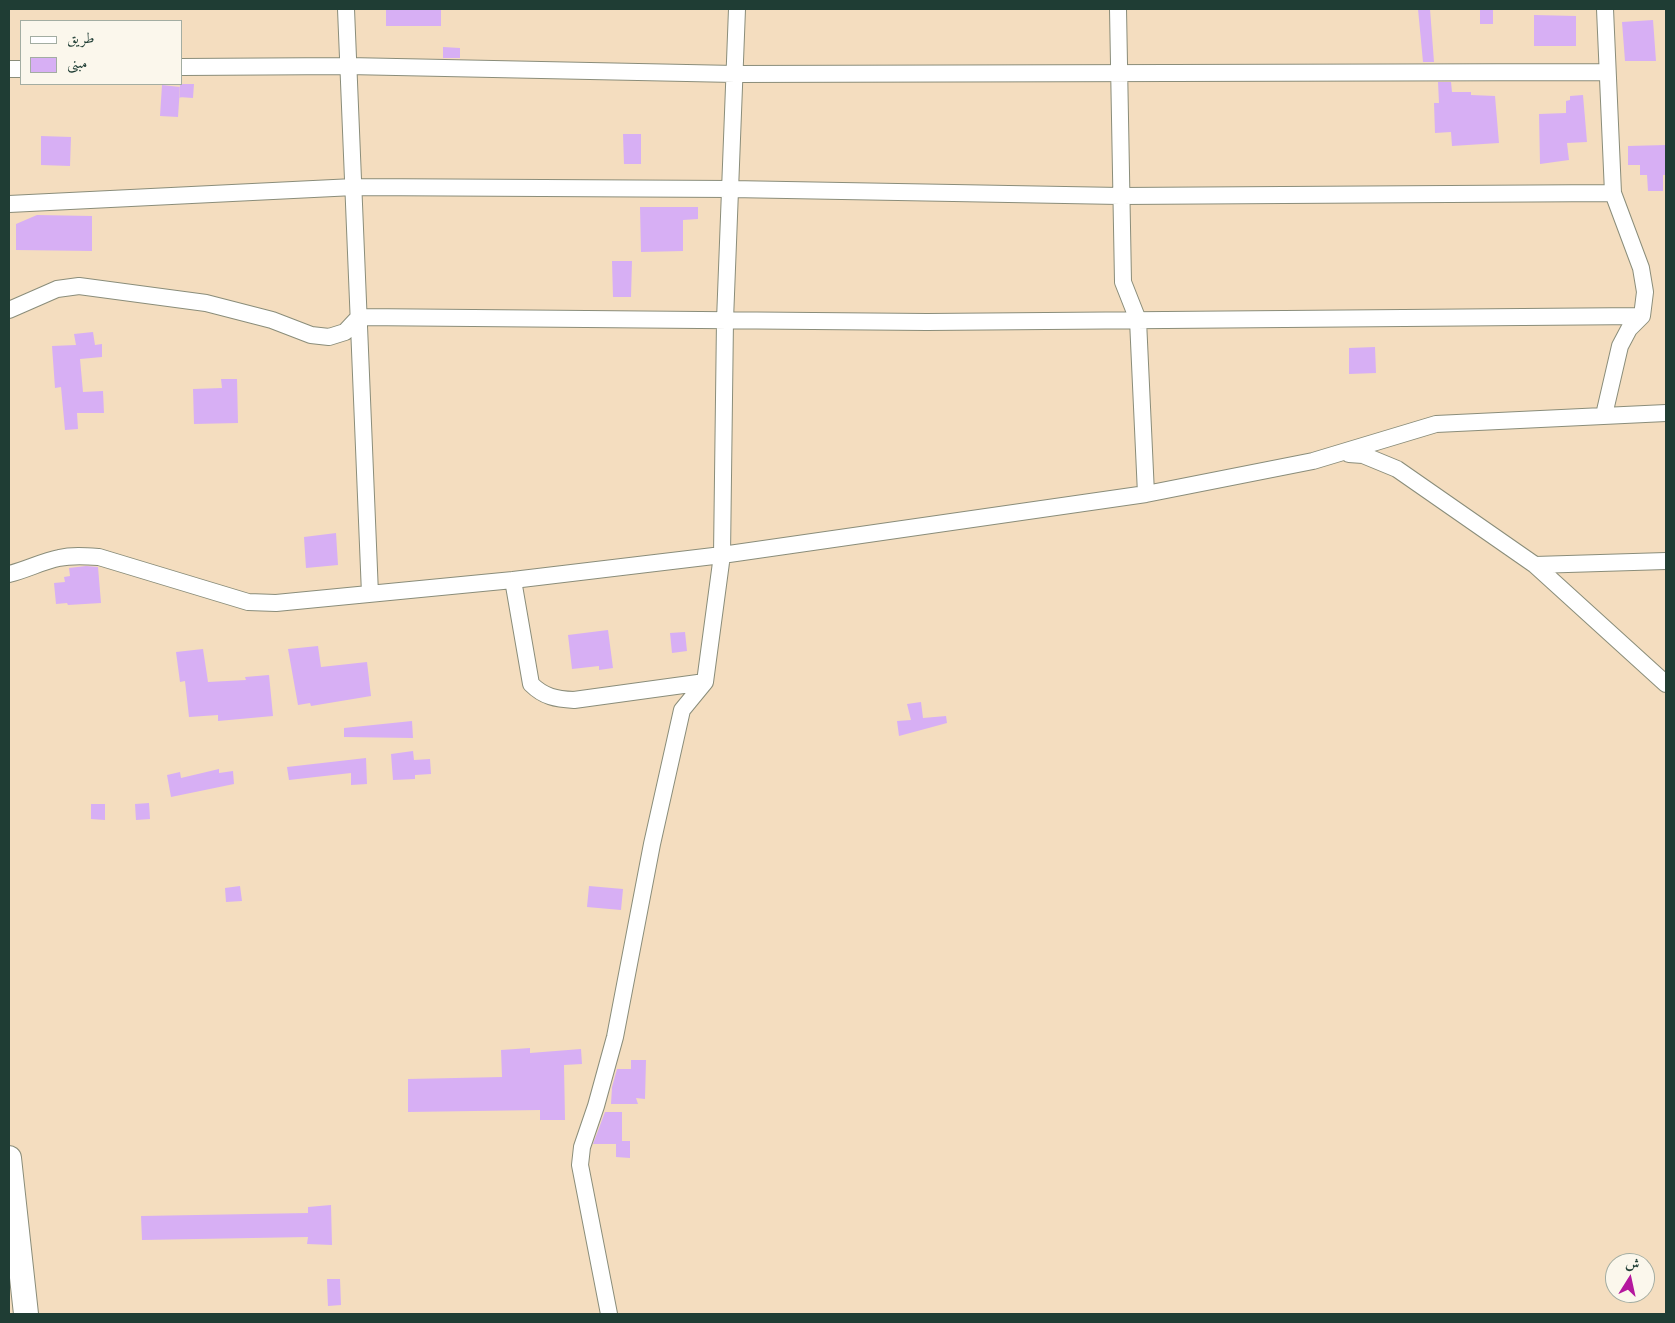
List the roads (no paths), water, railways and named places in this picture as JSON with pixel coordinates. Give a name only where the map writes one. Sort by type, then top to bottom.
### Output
[{"type":"highway","points":[[9,1158],[13,1239],[26,1314]]},
{"type":"street","points":[[346,9],[370,594]]},
{"type":"street","points":[[610,1314],[582,1183],[580,1165],[582,1147],[596,1106],[615,1036],[652,844],[682,710],[705,682],[722,556],[725,320],[737,9]]},
{"type":"street","points":[[1118,9],[1123,282],[1138,320],[1146,494]]},
{"type":"street","points":[[1604,415],[1620,346],[1629,329],[1642,316],[1645,292],[1641,268],[1613,192],[1605,9]]},
{"type":"street","points":[[182,67],[348,66],[735,74],[1607,72]]},
{"type":"street","points":[[9,204],[354,187],[731,189],[1120,196],[1613,192]]},
{"type":"street","points":[[9,310],[57,289],[79,286],[206,303],[272,320],[311,335],[329,337],[345,332],[359,317],[927,322],[1642,316]]},
{"type":"street","points":[[9,574],[36,567],[57,558],[77,556],[99,557],[248,602],[276,603],[370,594],[514,580],[722,556],[1146,494],[1281,468],[1345,453],[1436,424],[1666,413]]},
{"type":"street","points":[[1345,453],[1362,455],[1397,469],[1535,565],[1666,684]]},
{"type":"street","points":[[1535,565],[1666,561]]},
{"type":"street","points":[[514,580],[531,684],[541,694],[556,699],[574,700],[705,682]]}]
